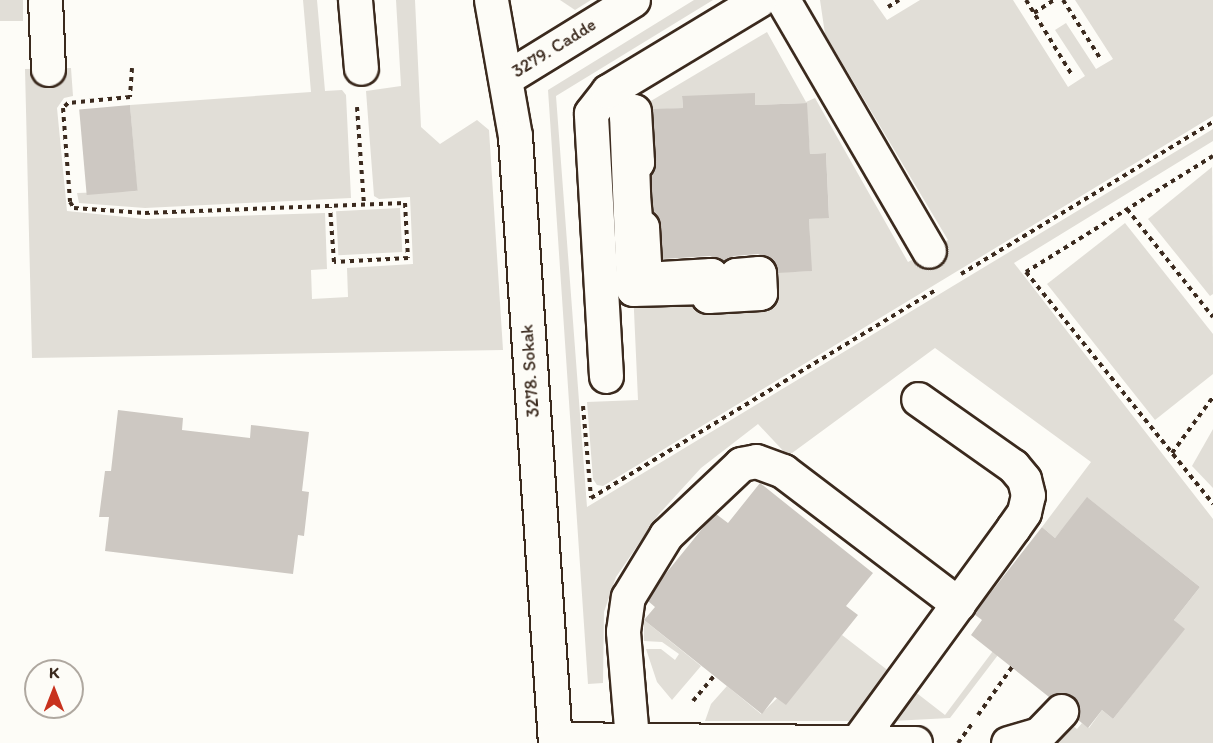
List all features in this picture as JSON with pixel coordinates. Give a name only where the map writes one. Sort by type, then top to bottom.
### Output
[{"type":"street","points":[[45,0],[48,69]]},
{"type":"street","points":[[355,0],[361,66]]},
{"type":"street","name":"3278. Sokak","points":[[490,0],[506,78],[515,148],[555,741]]},
{"type":"street","name":"3279. Cadde","points":[[506,78],[633,0]]},
{"type":"street","points":[[605,372],[591,113],[608,91],[759,0]]},
{"type":"street","points":[[783,0],[929,251]]},
{"type":"street","points":[[634,111],[637,162],[632,162],[633,195],[636,228],[642,227],[645,279],[711,275],[711,282],[736,281],[736,275],[759,273],[760,293],[708,296],[707,287],[633,289],[626,116],[634,111]]},
{"type":"street","points":[[857,742],[1024,512],[1028,495],[1024,478],[1013,466],[918,399]]},
{"type":"street","points":[[632,739],[623,631],[628,597],[666,536],[741,464],[756,460],[783,471],[958,604]]},
{"type":"street","points":[[1008,743],[1039,734],[1061,711]]},
{"type":"street","points":[[555,741],[632,739],[915,743]]},
{"type":"path","points":[[888,7],[899,0]]},
{"type":"path","points":[[1026,0],[1072,75]]},
{"type":"path","points":[[1034,13],[1054,0]]},
{"type":"path","points":[[1063,0],[1100,58]]},
{"type":"path","points":[[361,66],[354,67],[364,205]]},
{"type":"path","points":[[132,68],[130,97],[68,103],[63,108],[70,202],[74,208],[145,213],[405,203],[408,258],[334,262],[330,207]]},
{"type":"path","points":[[958,276],[1213,122]]},
{"type":"path","points":[[1213,156],[1026,272],[1213,504]]},
{"type":"path","points":[[1127,209],[1213,317]]},
{"type":"path","points":[[605,372],[581,370],[591,498],[938,288]]},
{"type":"path","points":[[1172,453],[1213,397]]},
{"type":"path","points":[[958,743],[1012,667]]},
{"type":"shaded area","points":[[0,0],[23,0],[23,21],[0,21]]},
{"type":"shaded area","points":[[303,0],[317,0],[325,91],[342,90],[346,95],[351,198],[145,208],[79,203],[77,193],[137,191],[130,105],[311,92]]},
{"type":"shaded area","points":[[396,0],[415,0],[421,127],[440,144],[477,120],[489,130],[503,350],[32,358],[25,69],[71,68],[73,96],[64,98],[57,108],[67,211],[145,219],[325,213],[327,269],[311,270],[312,299],[348,297],[347,268],[413,264],[410,197],[379,199],[374,196],[366,91],[401,86]]},
{"type":"shaded area","points":[[560,0],[591,0],[575,10]]},
{"type":"shaded area","points":[[694,0],[713,0],[556,96],[587,507],[1213,129],[1213,141],[1014,263],[1213,519],[1213,743],[1050,743],[1069,723],[1077,729],[1082,723],[1089,728],[1102,710],[1113,719],[1184,629],[1174,620],[1200,587],[1088,498],[1055,538],[1042,527],[1091,462],[935,348],[788,456],[758,424],[701,468],[659,514],[616,577],[604,612],[603,683],[588,684],[548,90]]},
{"type":"shaded area","points":[[820,0],[873,0],[887,20],[920,0],[1013,0],[1068,87],[1085,76],[1055,30],[1066,23],[1096,69],[1113,59],[1075,0],[1213,0],[1213,116],[603,486],[597,485],[593,479],[587,402],[638,400],[633,289],[759,273],[811,271],[809,219],[829,217],[826,153],[810,154],[806,103],[755,105],[755,94],[682,97],[683,108],[634,111],[767,32],[806,102],[815,98],[908,262],[948,240],[825,34]]},
{"type":"shaded area","points":[[1212,167],[1213,294],[1210,296],[1148,219]]},
{"type":"shaded area","points":[[400,208],[402,252],[338,255],[336,211]]},
{"type":"shaded area","points":[[1125,223],[1213,334],[1213,374],[1155,420],[1047,284]]},
{"type":"shaded area","points":[[1213,429],[1213,488],[1192,466]]},
{"type":"shaded area","points":[[644,620],[701,666],[672,700],[657,682],[646,649],[661,649],[675,660],[679,654],[662,642],[644,641]]},
{"type":"shaded area","points":[[842,635],[890,672],[854,721],[705,721],[711,704],[727,686],[761,714]]},
{"type":"shaded area","points":[[993,651],[998,655],[950,718],[892,721],[914,691],[945,715]]},
{"type":"building","points":[[755,93],[755,105],[807,103],[810,154],[826,153],[829,218],[809,219],[812,271],[778,273],[774,262],[758,254],[734,256],[723,262],[710,256],[663,259],[661,226],[653,213],[651,173],[656,161],[653,109],[683,108],[682,96]]},
{"type":"building","points":[[130,105],[137,191],[87,195],[79,109]]},
{"type":"building","points":[[118,410],[183,418],[182,430],[250,438],[251,425],[309,432],[302,491],[309,492],[304,536],[298,535],[293,574],[105,551],[109,517],[99,517],[105,471],[111,471]]},
{"type":"building","points":[[760,483],[873,573],[846,606],[858,615],[786,705],[775,697],[762,714],[644,620],[655,607],[648,601],[659,582],[710,519],[716,514],[728,523]]},
{"type":"building","points":[[1087,497],[1200,587],[1174,620],[1185,629],[1113,719],[1102,710],[1088,728],[1077,719],[1079,706],[1073,697],[1065,693],[1049,697],[971,635],[982,620],[974,614],[1042,527],[1055,538]]}]
